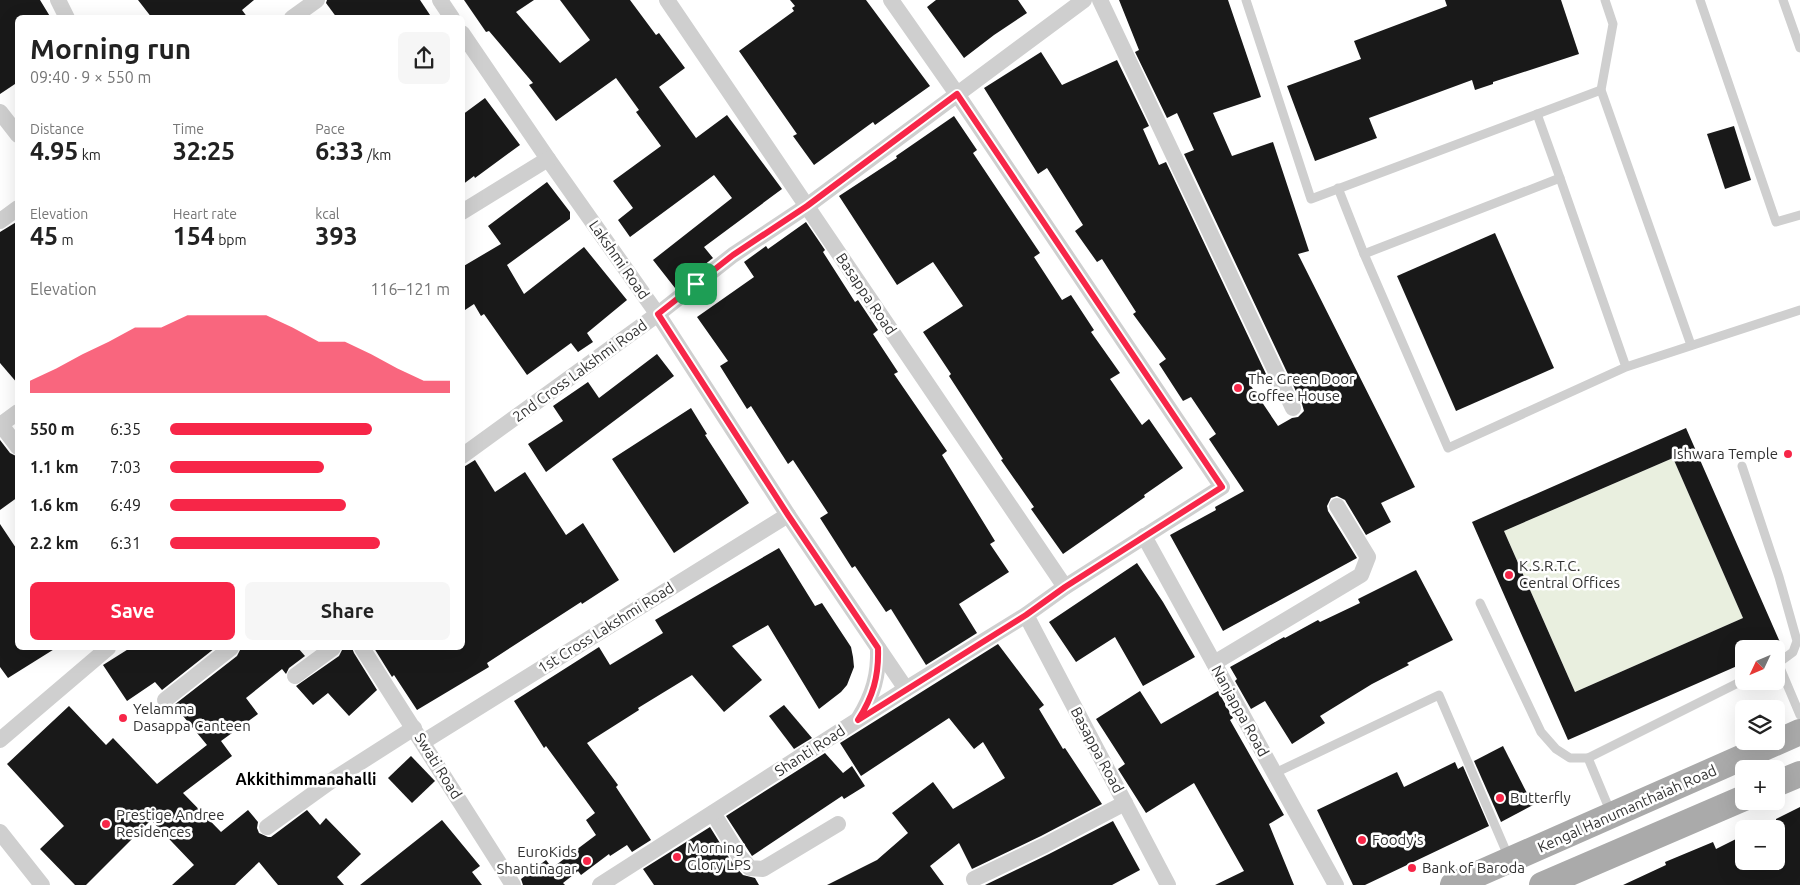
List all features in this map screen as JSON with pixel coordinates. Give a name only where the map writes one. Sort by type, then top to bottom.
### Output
[{"type":"main road","name":"Kengal Hanumanthaiah Road","points":[[1453,885],[1800,732]]},
{"type":"main road","points":[[1785,780],[1800,774]]},
{"type":"main road","points":[[1542,885],[1735,802]]},
{"type":"street","points":[[58,0],[66,15]]},
{"type":"street","points":[[296,15],[317,0]]},
{"type":"street","points":[[440,0],[450,15]]},
{"type":"street","name":"Basappa Road","points":[[667,0],[1065,587]]},
{"type":"street","points":[[891,0],[957,94]]},
{"type":"street","name":"2nd Cross Lakshmi Road","points":[[465,454],[658,314],[733,255],[807,206],[1084,0]]},
{"type":"street","points":[[1100,0],[1293,408]]},
{"type":"street","name":"Lakshmi Road","points":[[465,37],[548,159],[658,314],[788,515],[906,689]]},
{"type":"street","name":"Shanti Road","points":[[600,885],[906,689],[1026,615],[1065,587],[1222,487],[957,94]]},
{"type":"street","points":[[0,112],[15,132]]},
{"type":"street","points":[[465,210],[548,159]]},
{"type":"street","points":[[0,221],[15,210]]},
{"type":"street","points":[[15,414],[0,425],[15,443]]},
{"type":"street","points":[[1214,663],[1361,575],[1368,557],[1337,506]]},
{"type":"street","name":"1st Cross Lakshmi Road","points":[[423,742],[788,515]]},
{"type":"street","name":"Nanjappa Road","points":[[1144,536],[1336,885]]},
{"type":"street","name":"Basappa Road","points":[[1026,615],[1168,885]]},
{"type":"street","points":[[858,720],[868,704],[875,687],[878,668],[878,648]]},
{"type":"street","points":[[0,740],[106,650]]},
{"type":"street","points":[[165,700],[228,650]]},
{"type":"street","points":[[295,676],[330,650]]},
{"type":"street","name":"Swati Road","points":[[363,650],[513,885]]},
{"type":"street","points":[[267,827],[331,781],[414,728]]},
{"type":"street","points":[[974,878],[1045,845],[1125,803]]},
{"type":"street","points":[[713,813],[740,857],[750,868],[763,869],[838,824]]},
{"type":"street","points":[[2,839],[42,885]]},
{"type":"lane","points":[[1246,0],[1311,199],[1601,90]]},
{"type":"lane","points":[[1605,0],[1614,24],[1601,90],[1691,345]]},
{"type":"lane","points":[[1700,0],[1776,222],[1800,215]]},
{"type":"lane","points":[[1783,0],[1800,48]]},
{"type":"lane","points":[[1537,114],[1626,367]]},
{"type":"lane","points":[[1364,254],[1560,178]]},
{"type":"lane","points":[[1338,188],[1364,254],[1448,448],[1626,367],[1800,310]]},
{"type":"lane","points":[[1742,466],[1779,577],[1797,641],[1793,652],[1785,658]]},
{"type":"lane","points":[[1480,603],[1541,732],[1556,749],[1570,758],[1588,758],[1735,684]]},
{"type":"lane","points":[[1785,681],[1800,714]]},
{"type":"lane","points":[[1275,773],[1439,694],[1510,861]]},
{"type":"lane","points":[[1588,758],[1612,816]]},
{"type":"green space","points":[[1673,458],[1743,618],[1575,692],[1504,531]]},
{"type":"building","points":[[0,0],[40,0],[49,15],[15,15],[15,84],[0,94]]},
{"type":"building","points":[[138,0],[254,0],[242,10],[246,15],[150,15]]},
{"type":"building","points":[[327,0],[420,0],[430,15],[335,15],[326,3]]},
{"type":"building","points":[[464,0],[534,0],[516,12],[560,63],[590,40],[560,0],[630,0],[656,35],[659,33],[685,68],[659,87],[696,138],[727,115],[782,189],[704,247],[713,258],[675,288],[653,260],[732,198],[714,175],[630,237],[618,220],[633,208],[613,181],[661,146],[636,112],[639,110],[616,78],[556,121],[529,85],[533,83],[489,31],[486,32]]},
{"type":"building","points":[[790,0],[866,0],[930,86],[875,125],[873,122],[814,165],[793,136],[797,134],[739,51],[794,11],[792,8],[795,6]]},
{"type":"building","points":[[936,0],[1018,0],[1027,13],[964,58],[927,7]]},
{"type":"building","points":[[1119,0],[1228,0],[1261,97],[1213,113],[1232,156],[1273,142],[1309,251],[1298,254],[1415,487],[1381,503],[1391,522],[1366,535],[1345,500],[1337,496],[1331,498],[1327,506],[1328,511],[1357,558],[1223,631],[1170,535],[1216,510],[1215,507],[1244,491],[1209,439],[1216,434],[1191,397],[1183,401],[1159,364],[1166,359],[1133,314],[1136,312],[1102,259],[1097,262],[1075,231],[1083,225],[1047,168],[1038,174],[984,88],[1041,52],[1062,85],[1117,60],[1149,126],[1143,129],[1159,165],[1166,162],[1266,374],[1249,383],[1278,426],[1292,418],[1298,417],[1304,411],[1302,404],[1184,154],[1194,150],[1177,113],[1167,118],[1135,52],[1139,50]]},
{"type":"building","points":[[1445,0],[1561,0],[1579,54],[1493,82],[1493,84],[1475,90],[1472,80],[1369,118],[1377,138],[1315,161],[1287,86],[1361,59],[1354,41],[1447,6]]},
{"type":"building","points":[[485,98],[520,145],[475,178],[474,176],[465,183],[465,113]]},
{"type":"building","points":[[954,116],[977,150],[973,153],[1040,253],[1034,257],[1062,300],[1071,295],[1094,330],[1091,332],[1120,373],[1110,379],[1142,425],[1149,419],[1183,468],[1063,554],[1031,509],[1034,507],[1001,460],[1003,459],[923,332],[963,306],[933,262],[897,285],[839,196],[897,158],[896,156]]},
{"type":"building","points":[[1734,126],[1751,180],[1725,189],[1707,134]]},
{"type":"building","points":[[547,182],[570,212],[570,219],[507,265],[524,294],[584,247],[627,300],[587,333],[593,342],[578,352],[571,343],[527,375],[484,314],[481,316],[474,304],[465,310],[465,265],[501,244],[488,226]]},
{"type":"building","points":[[806,222],[825,250],[823,252],[855,302],[858,300],[878,330],[873,334],[898,372],[894,374],[947,451],[942,455],[995,541],[990,544],[1009,572],[959,604],[977,633],[926,665],[891,609],[886,612],[855,566],[852,568],[820,518],[828,513],[793,460],[788,464],[751,406],[747,409],[720,366],[728,361],[697,317],[754,277],[744,262],[766,246],[768,249]]},
{"type":"building","points":[[15,223],[15,380],[0,363],[0,232]]},
{"type":"building","points":[[1495,233],[1554,368],[1456,411],[1397,276]]},
{"type":"building","points":[[657,354],[674,376],[546,472],[528,444],[563,421],[553,406],[588,382],[599,398]]},
{"type":"building","points":[[691,408],[707,434],[705,435],[749,503],[674,553],[612,459]]},
{"type":"building","name":"K.S.R.T.C. Central Offices","points":[[1686,428],[1779,640],[1735,640],[1735,667],[1568,740],[1472,522]],"holes":[[[1673,458],[1743,618],[1575,692],[1504,531]]]},
{"type":"building","points":[[0,440],[10,453],[15,456],[15,499],[0,510]]},
{"type":"building","points":[[475,460],[495,492],[525,472],[566,535],[583,523],[619,580],[582,604],[581,602],[487,663],[489,667],[417,710],[394,675],[392,677],[375,650],[465,650],[465,466]]},
{"type":"building","points":[[0,524],[15,546],[15,650],[53,650],[8,678],[0,667]]},
{"type":"building","points":[[779,548],[815,606],[822,603],[851,647],[854,667],[847,685],[819,709],[768,625],[732,646],[762,680],[724,712],[692,675],[638,708],[639,710],[587,743],[618,785],[616,787],[651,840],[632,852],[627,845],[610,856],[609,854],[581,875],[578,871],[563,883],[565,885],[523,885],[521,879],[546,860],[552,868],[596,835],[586,820],[595,813],[546,746],[544,748],[514,701],[599,647],[610,665],[663,633],[655,620]]},
{"type":"building","points":[[1137,563],[1163,602],[1195,657],[1143,686],[1115,637],[1076,662],[1049,622]]},
{"type":"building","points":[[1416,570],[1453,640],[1407,663],[1409,665],[1372,684],[1320,716],[1325,723],[1292,744],[1265,701],[1251,709],[1235,681],[1237,679],[1230,667],[1318,620],[1320,622],[1360,603],[1358,599]]},
{"type":"building","points":[[998,644],[1044,705],[1039,709],[1063,749],[1065,748],[1102,804],[972,869],[959,843],[930,866],[944,885],[827,885],[877,860],[908,833],[892,813],[933,782],[953,809],[1005,778],[983,742],[974,749],[949,718],[861,776],[840,743]]},
{"type":"building","points":[[127,650],[212,650],[162,690],[155,682],[127,701],[103,665]]},
{"type":"building","points":[[240,650],[300,650],[305,656],[289,668],[286,674],[282,669],[246,698],[258,714],[221,741],[232,756],[183,793],[221,832],[248,810],[258,822],[257,828],[259,833],[268,837],[271,837],[307,810],[320,825],[326,818],[361,854],[337,877],[344,885],[278,885],[259,862],[235,885],[172,885],[194,865],[151,820],[86,885],[75,885],[40,849],[64,826],[7,764],[69,706],[106,745],[113,738],[157,784],[207,745],[174,705],[237,656]]},
{"type":"building","points":[[342,650],[353,650],[377,690],[349,716],[328,693],[313,705],[296,686],[339,656]]},
{"type":"building","points":[[1140,691],[1161,724],[1218,691],[1233,718],[1230,720],[1284,815],[1269,824],[1294,885],[1215,885],[1244,871],[1194,783],[1146,813],[1118,769],[1125,764],[1096,719]]},
{"type":"building","points":[[784,705],[812,738],[794,749],[769,716]]},
{"type":"building","points":[[1503,746],[1533,805],[1501,822],[1474,761]]},
{"type":"building","points":[[825,753],[843,773],[852,766],[865,786],[844,799],[842,796],[752,856],[726,816]]},
{"type":"building","points":[[411,756],[435,781],[412,803],[388,778]]},
{"type":"building","points":[[1455,762],[1458,769],[1463,766],[1489,826],[1365,885],[1353,885],[1317,810],[1397,772],[1404,787]]},
{"type":"building","points":[[1800,807],[1800,885],[1623,885],[1666,865],[1665,862],[1713,842],[1716,849],[1735,840],[1735,870],[1785,870],[1785,820],[1776,819]]},
{"type":"building","points":[[442,820],[480,866],[472,872],[482,885],[360,885]]},
{"type":"building","points":[[1113,821],[1140,870],[1112,885],[985,885],[1049,854]]},
{"type":"building","points":[[710,827],[733,864],[743,875],[755,878],[759,885],[654,885],[643,869]]},
{"type":"place","name":"The Green Door Coffee House","points":[[1238,388]]},
{"type":"place","name":"Ishwara Temple","points":[[1788,454]]},
{"type":"place","name":"K.S.R.T.C. Central Offices","points":[[1509,575]]},
{"type":"place","name":"Yelamma Dasappa Canteen","points":[[123,718]]},
{"type":"place","name":"Butterfly","points":[[1500,798]]},
{"type":"place","name":"Prestige Andree Residences","points":[[106,824]]},
{"type":"place","name":"Foody's","points":[[1362,840]]},
{"type":"place","name":"Morning Glory LPS","points":[[677,857]]},
{"type":"place","name":"EuroKids Shantinagar","points":[[587,861]]},
{"type":"place","name":"Bank of Baroda","points":[[1412,868]]},
{"type":"district","name":"Akkithimmanahalli","points":[[306,779]]},
{"type":"route","points":[[957,94],[1222,487],[1065,587],[1026,615],[858,720],[868,704],[875,687],[879,662],[878,648],[788,515],[658,314],[696,284],[733,255],[807,206],[957,94]]}]
